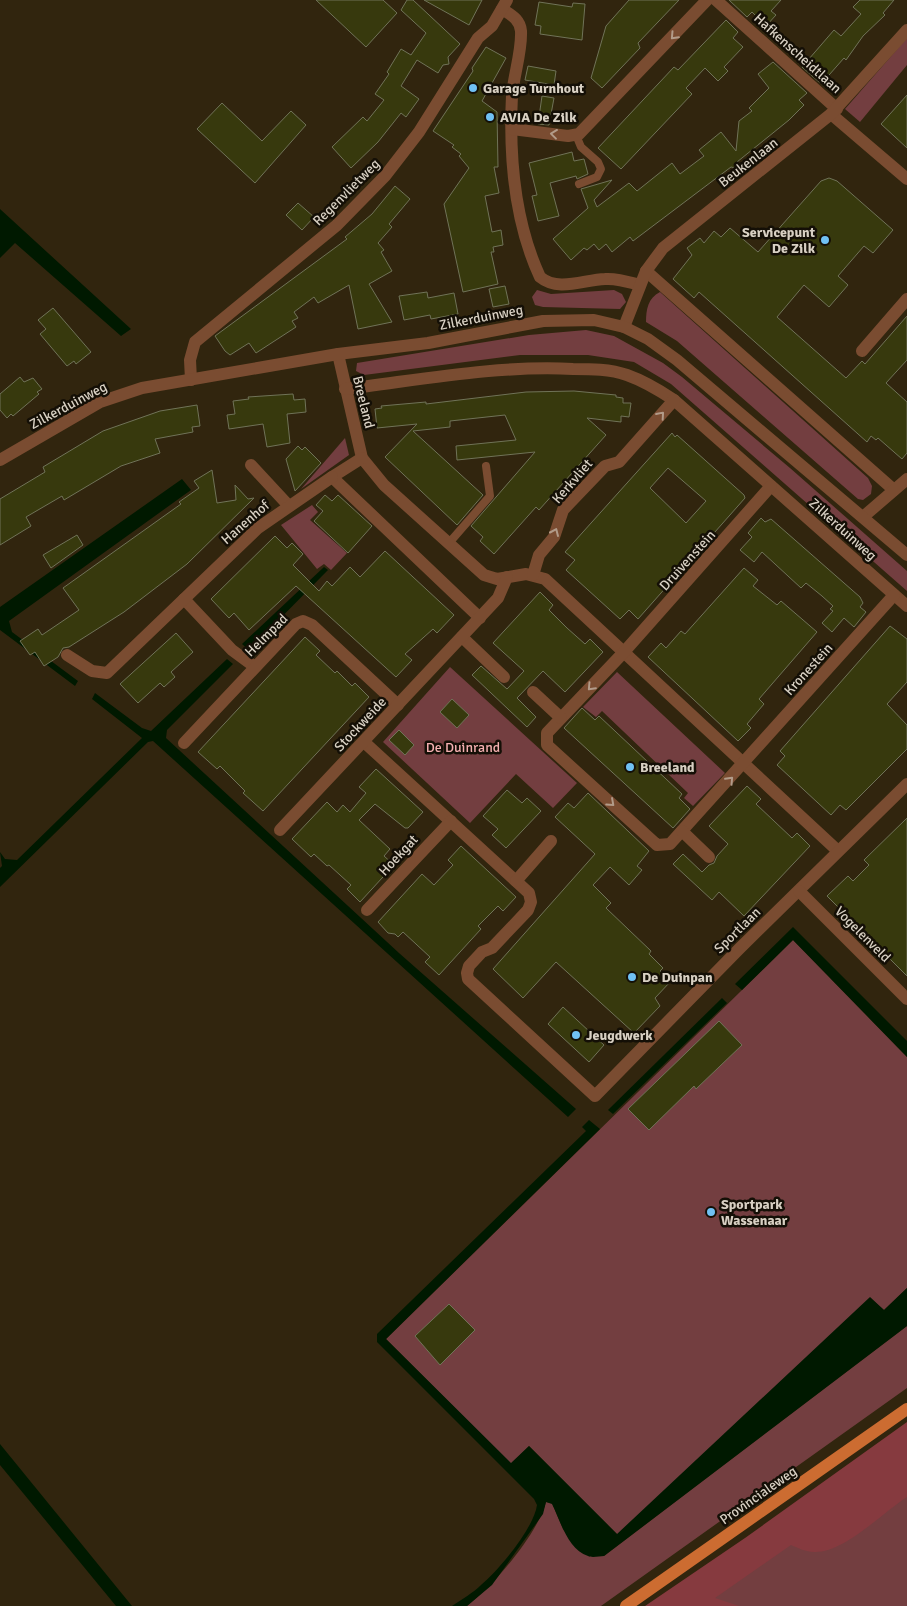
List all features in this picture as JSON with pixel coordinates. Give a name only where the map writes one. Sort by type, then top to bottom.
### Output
[{"type":"main road","name":"Provincialeweg","points":[[626,1606],[907,1409]]},
{"type":"street","points":[[512,129],[568,136],[576,135],[588,127],[707,0]]},
{"type":"street","name":"Hafkenscheidtlaan","points":[[716,0],[907,179]]},
{"type":"street","points":[[505,4],[518,20],[521,30],[512,94],[515,200],[540,277],[548,284],[558,285],[606,278],[640,284]]},
{"type":"street","name":"Regenvlietweg","points":[[191,380],[190,360],[195,342],[345,218],[385,176],[419,132],[478,38],[492,26],[505,4]]},
{"type":"street","name":"Beukenlaan","points":[[624,327],[646,271],[663,248],[834,111],[907,30]]},
{"type":"street","points":[[646,271],[894,490]]},
{"type":"street","points":[[862,351],[907,299]]},
{"type":"street","name":"Zilkerduinweg","points":[[0,460],[100,402],[142,388],[338,354],[428,343],[546,321],[594,320],[624,327],[648,339],[677,360],[907,555]]},
{"type":"street","name":"Breeland","points":[[338,354],[362,458],[384,485],[484,574],[497,579],[533,575]]},
{"type":"street","name":"Zilkerduinweg","points":[[345,389],[482,372],[568,368],[625,374],[659,389],[674,400],[907,606]]},
{"type":"street","name":"Kerkvliet","points":[[533,575],[539,555],[554,537],[564,510],[604,466],[619,462],[674,400]]},
{"type":"street","points":[[362,458],[332,477],[480,618]]},
{"type":"street","points":[[251,465],[289,506]]},
{"type":"street","name":"Hanenhof","points":[[67,654],[92,671],[107,673],[258,528],[332,477]]},
{"type":"street","points":[[864,517],[907,479]]},
{"type":"street","name":"Druivenstein","points":[[624,652],[772,486]]},
{"type":"street","points":[[533,575],[545,579],[838,851]]},
{"type":"street","points":[[504,677],[462,637],[498,598],[507,577]]},
{"type":"street","name":"Kronestein","points":[[745,764],[894,595]]},
{"type":"street","points":[[184,598],[232,650],[255,667]]},
{"type":"street","name":"Helmpad","points":[[184,742],[296,624],[303,621],[312,625],[398,705]]},
{"type":"street","name":"Stockweide","points":[[280,830],[462,637]]},
{"type":"street","points":[[624,652],[547,733],[547,745],[657,844],[670,844],[745,764]]},
{"type":"street","points":[[533,692],[561,718]]},
{"type":"street","points":[[364,742],[516,880],[551,842]]},
{"type":"street","name":"Sportlaan","points":[[516,880],[529,893],[531,902],[528,910],[492,948],[482,952],[469,966],[468,979],[595,1096],[907,784]]},
{"type":"street","name":"Hoekgat","points":[[367,910],[451,821]]},
{"type":"street","points":[[682,831],[709,857]]},
{"type":"street","name":"Vogelenveld","points":[[799,891],[907,999]]},
{"type":"lane","points":[[576,135],[581,146],[598,162],[601,169],[598,177],[579,184]]},
{"type":"lane","points":[[449,543],[490,496],[486,466]]},
{"type":"green space","points":[[907,38],[907,65],[860,122],[845,109]]},
{"type":"green space","points":[[537,290],[551,294],[614,290],[622,294],[626,302],[620,309],[543,307],[535,305],[532,297]]},
{"type":"green space","points":[[660,292],[868,478],[872,486],[871,494],[863,500],[858,499],[677,341],[646,322],[648,304]]},
{"type":"green space","points":[[586,330],[614,336],[663,363],[682,377],[790,468],[907,571],[907,591],[671,384],[634,362],[588,355],[520,355],[364,375],[356,371],[357,363],[529,335]]},
{"type":"green space","points":[[345,438],[349,455],[301,489]]},
{"type":"green space","points":[[312,505],[318,512],[310,520],[347,553],[331,570],[324,564],[317,569],[281,525]]},
{"type":"green space","name":"De Duinrand","points":[[450,667],[577,783],[553,808],[516,774],[470,823],[383,742]]},
{"type":"green space","points":[[617,672],[725,773],[693,806],[684,798],[688,793],[602,711],[596,717],[583,707]]},
{"type":"green space","name":"Sportpark Wassenaar","points":[[793,940],[907,1057],[907,1288],[884,1310],[870,1298],[618,1535],[529,1446],[511,1464],[386,1339]]},
{"type":"green space","points":[[907,1326],[907,1388],[601,1606],[467,1606],[501,1573],[524,1544],[534,1529],[546,1502],[552,1503],[567,1534],[604,1556]]},
{"type":"green space","points":[[907,1458],[907,1606],[689,1606]]},
{"type":"shaded area","points":[[0,209],[131,329],[121,336],[15,243],[0,258]]},
{"type":"shaded area","points":[[182,479],[191,490],[9,621],[12,632],[78,681],[75,686],[0,630],[0,607]]},
{"type":"shaded area","points":[[324,567],[328,570],[249,650],[242,644]]},
{"type":"shaded area","points":[[227,659],[233,664],[167,730],[166,738],[399,953],[576,1109],[568,1117],[153,741],[148,742],[0,887],[0,868],[2,866],[0,852],[5,859],[17,860],[142,738],[92,699],[95,693],[142,728],[151,731]]},
{"type":"shaded area","points":[[793,927],[907,1041],[907,1057],[793,940],[742,990],[735,984]]},
{"type":"shaded area","points":[[722,998],[727,1003],[613,1114],[608,1110]]},
{"type":"shaded area","points":[[589,1120],[600,1129],[386,1339],[511,1463],[529,1446],[617,1534],[870,1297],[884,1310],[907,1288],[907,1326],[604,1556],[590,1557],[575,1548],[552,1504],[546,1502],[543,1514],[492,1585],[467,1606],[452,1606],[478,1588],[506,1559],[530,1525],[537,1505],[534,1499],[377,1342],[377,1334],[586,1131],[582,1127]]},
{"type":"shaded area","points":[[907,1422],[907,1497],[862,1531],[826,1551],[811,1552],[791,1545],[715,1598],[739,1606],[645,1606],[745,1538]]},
{"type":"shaded area","points":[[0,1444],[132,1606],[116,1606],[0,1465]]},
{"type":"building","points":[[316,0],[383,0],[397,13],[366,47]]},
{"type":"building","points":[[407,0],[413,0],[460,44],[448,57],[449,64],[443,65],[438,73],[417,60],[401,86],[419,99],[406,117],[401,113],[378,142],[351,168],[332,147],[363,117],[367,121],[384,100],[375,94],[389,74],[387,72],[401,49],[411,55],[426,33],[401,10]]},
{"type":"building","points":[[424,0],[482,0],[469,25]]},
{"type":"building","points":[[629,0],[679,0],[638,43],[640,48],[602,88],[591,78],[606,26]]},
{"type":"building","points":[[729,0],[781,0],[771,11],[776,15],[766,26],[752,12],[747,17]]},
{"type":"building","points":[[860,0],[894,0],[883,13],[885,15],[863,36],[846,60],[844,58],[822,83],[819,82],[802,67],[834,30],[841,36],[861,14],[853,7]]},
{"type":"building","points":[[539,2],[572,7],[573,3],[585,4],[582,40],[540,34],[541,26],[535,25]]},
{"type":"building","points":[[726,20],[738,32],[733,38],[743,47],[724,67],[728,71],[718,81],[705,68],[686,88],[692,94],[621,169],[598,148],[674,67],[678,70]]},
{"type":"building","points":[[486,47],[506,58],[482,101],[497,112],[498,167],[494,167],[499,193],[485,196],[492,232],[501,230],[503,245],[493,247],[494,252],[491,252],[498,284],[463,292],[444,204],[469,168],[459,156],[461,154],[452,147],[454,145],[433,131],[473,71],[472,68]]},
{"type":"building","points":[[773,62],[807,93],[799,100],[804,105],[789,120],[737,162],[744,170],[731,167],[633,241],[630,237],[612,252],[606,244],[599,250],[594,244],[587,250],[584,248],[571,260],[553,239],[588,208],[581,189],[612,180],[594,200],[597,207],[629,183],[637,191],[672,163],[680,174],[704,156],[699,150],[721,132],[736,151],[739,121],[752,111],[749,108],[769,88],[758,74]]},
{"type":"building","points":[[528,66],[556,71],[554,85],[525,80]]},
{"type":"building","points":[[907,95],[907,148],[881,124]]},
{"type":"building","points":[[542,96],[554,98],[549,125],[538,124]]},
{"type":"building","points":[[222,103],[262,141],[291,111],[306,125],[255,183],[197,129]]},
{"type":"building","points":[[572,152],[574,161],[584,159],[588,174],[577,179],[576,176],[550,183],[559,216],[538,221],[532,196],[537,195],[529,163]]},
{"type":"building","points":[[829,178],[837,181],[893,230],[873,253],[864,246],[838,276],[848,285],[829,307],[804,285],[777,317],[846,378],[862,361],[865,364],[907,316],[907,360],[886,383],[907,402],[907,453],[902,459],[878,438],[876,440],[871,436],[867,442],[699,292],[694,298],[673,279],[692,255],[687,248],[700,238],[704,243],[714,231],[721,237],[730,228],[758,252],[821,181]]},
{"type":"building","points":[[395,186],[410,199],[389,224],[392,227],[378,243],[384,250],[381,252],[392,271],[369,284],[392,322],[358,329],[349,285],[318,303],[314,297],[294,312],[298,318],[292,321],[296,327],[256,353],[249,343],[230,355],[225,351],[215,336],[347,239],[345,237],[372,214]]},
{"type":"building","points":[[298,203],[314,217],[302,230],[286,215]]},
{"type":"building","points":[[505,286],[509,304],[493,307],[489,289]]},
{"type":"building","points":[[427,292],[428,298],[454,293],[458,314],[431,319],[430,315],[404,320],[399,296]]},
{"type":"building","points":[[53,308],[91,352],[76,364],[74,361],[67,366],[40,334],[46,329],[38,320]]},
{"type":"building","points":[[20,377],[24,382],[33,378],[42,389],[37,392],[39,394],[13,416],[11,414],[7,418],[0,410],[0,394]]},
{"type":"building","points":[[574,391],[616,395],[616,397],[623,398],[623,403],[631,403],[629,417],[621,416],[621,422],[587,418],[606,435],[539,510],[536,507],[494,554],[480,541],[483,537],[471,526],[535,452],[457,460],[456,446],[516,440],[505,415],[450,421],[450,427],[413,431],[483,495],[457,525],[385,457],[417,424],[377,428],[375,409],[382,408],[381,406],[426,402],[426,404],[526,392]]},
{"type":"building","points":[[293,394],[294,400],[305,399],[306,412],[287,414],[290,443],[267,447],[263,424],[229,429],[227,415],[235,414],[233,401],[249,399],[248,397]]},
{"type":"building","points":[[197,405],[200,426],[192,427],[193,432],[155,439],[160,453],[121,466],[64,500],[62,496],[26,517],[31,526],[0,545],[0,499],[45,472],[43,467],[103,431],[160,411]]},
{"type":"building","points":[[672,433],[675,437],[677,435],[744,495],[745,498],[638,619],[629,610],[620,619],[566,570],[575,560],[565,552]],"holes":[[[668,468],[706,501],[686,523],[650,488]]]},
{"type":"building","points":[[298,446],[302,450],[305,447],[321,463],[295,491],[286,459]]},
{"type":"building","points":[[212,470],[217,503],[236,500],[235,485],[248,499],[254,498],[187,564],[124,612],[69,647],[63,648],[58,657],[44,666],[35,652],[30,655],[20,641],[38,629],[42,635],[79,610],[63,588],[181,504],[179,502],[199,488],[194,481]]},
{"type":"building","points":[[325,495],[332,501],[338,495],[372,526],[348,553],[314,521],[323,511],[316,505]]},
{"type":"building","points":[[761,518],[765,522],[771,519],[860,597],[863,603],[860,607],[866,612],[854,627],[844,618],[832,632],[822,623],[833,611],[830,609],[833,606],[822,596],[806,583],[801,588],[762,552],[754,562],[740,550],[752,537],[748,533]]},
{"type":"building","points":[[77,535],[83,545],[51,568],[43,555]]},
{"type":"building","points":[[275,536],[287,548],[292,543],[303,554],[293,565],[319,591],[327,581],[332,586],[350,567],[360,577],[385,551],[454,615],[437,633],[433,629],[405,654],[412,660],[396,677],[296,586],[249,630],[234,613],[229,618],[211,599]]},
{"type":"building","points":[[744,568],[758,580],[753,586],[777,605],[781,601],[817,632],[759,699],[764,704],[747,724],[751,728],[738,741],[648,657],[661,643],[666,648],[681,631],[685,634]]},
{"type":"building","points":[[540,592],[553,605],[549,610],[567,628],[585,644],[590,639],[603,652],[565,692],[543,671],[517,698],[536,717],[527,727],[472,675],[481,666],[507,689],[524,671],[493,643]]},
{"type":"building","points":[[890,626],[907,639],[907,682],[887,704],[907,725],[907,749],[846,810],[840,805],[831,815],[777,765],[785,756],[780,751]]},
{"type":"building","points":[[176,633],[193,652],[171,672],[175,677],[164,687],[160,683],[138,703],[120,684]]},
{"type":"building","points":[[305,637],[320,651],[316,655],[335,673],[337,671],[352,686],[355,683],[369,697],[263,811],[243,793],[245,791],[220,766],[217,769],[198,752]]},
{"type":"building","points":[[452,699],[469,715],[457,728],[440,712]]},
{"type":"building","name":"Breeland","points":[[582,708],[595,720],[599,716],[682,794],[679,798],[690,809],[673,828],[564,728]]},
{"type":"building","points":[[399,730],[414,745],[405,755],[389,740]]},
{"type":"building","points":[[376,769],[423,812],[408,828],[405,828],[375,804],[359,820],[390,849],[384,856],[394,865],[360,902],[347,889],[351,885],[314,854],[311,857],[292,839],[327,802],[337,812],[343,805],[350,812],[366,793],[359,787]]},
{"type":"building","points":[[747,786],[761,799],[756,804],[792,838],[797,833],[810,846],[744,916],[719,892],[712,900],[673,864],[683,854],[702,872],[714,863],[717,856],[728,844],[709,826]]},
{"type":"building","points":[[507,790],[522,803],[527,798],[541,811],[506,848],[492,835],[498,829],[483,816]]},
{"type":"building","points":[[588,793],[649,851],[637,866],[642,870],[629,885],[610,867],[593,885],[611,903],[606,908],[651,951],[649,954],[663,968],[660,971],[671,981],[655,998],[660,1006],[634,1033],[556,962],[523,998],[493,969],[595,854],[555,817],[568,803],[574,808]]},
{"type":"building","points":[[907,818],[907,976],[827,896],[848,876],[853,881],[869,865],[864,860]]},
{"type":"building","points":[[461,846],[516,897],[503,911],[498,906],[478,926],[481,929],[439,975],[425,962],[430,957],[403,932],[398,937],[395,934],[388,933],[378,922],[422,874],[434,885],[453,865],[448,860]]},
{"type":"building","name":"Jeugdwerk","points":[[563,1007],[604,1045],[589,1062],[548,1024]]},
{"type":"building","points":[[719,1021],[742,1045],[696,1089],[694,1086],[649,1130],[628,1109]]},
{"type":"building","points":[[449,1304],[475,1330],[440,1365],[415,1336]]},
{"type":"place","name":"Garage Turnhout","points":[[473,88]]},
{"type":"place","name":"AVIA De Zilk","points":[[490,117]]},
{"type":"place","name":"Servicepunt De Zilk","points":[[825,240]]},
{"type":"place","name":"Breeland","points":[[630,767]]},
{"type":"place","name":"De Duinpan","points":[[632,977]]},
{"type":"place","name":"Jeugdwerk","points":[[576,1035]]},
{"type":"place","name":"Sportpark Wassenaar","points":[[711,1212]]}]
